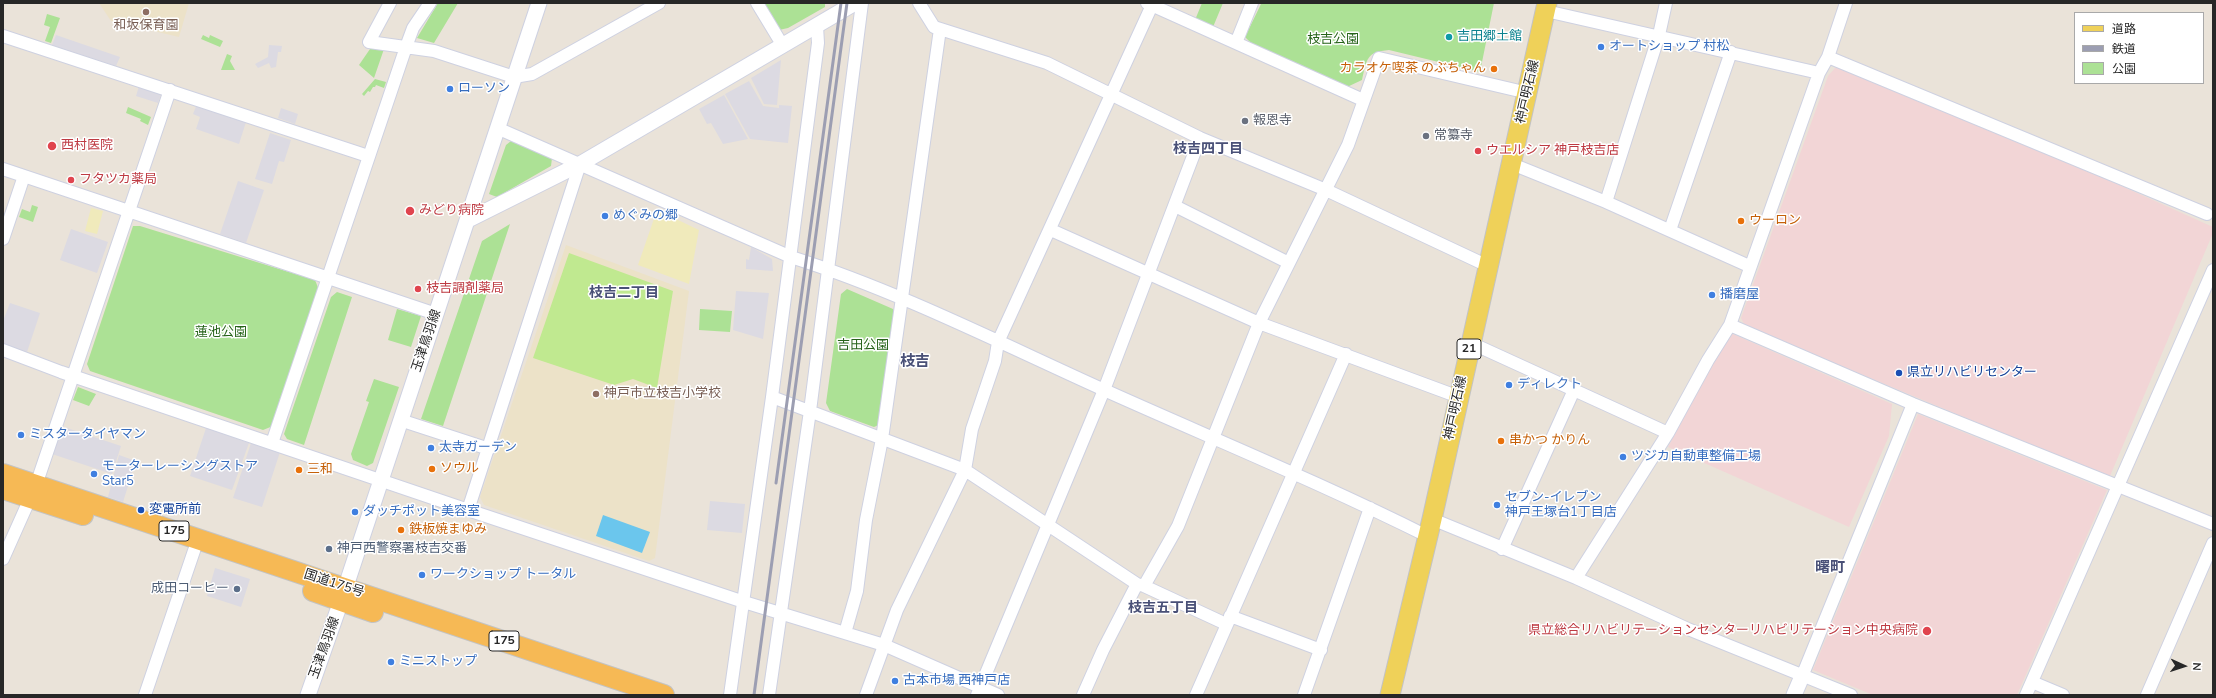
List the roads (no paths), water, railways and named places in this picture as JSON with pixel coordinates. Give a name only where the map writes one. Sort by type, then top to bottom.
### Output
[{"type":"highway","name":"国道175号","points":[[3,474],[33,492]]},
{"type":"highway","name":"国道175号","points":[[3,489],[33,492],[343,594],[664,695]]},
{"type":"highway","name":"国道175号","points":[[343,594],[622,695]]},
{"type":"main road","name":"神戸明石線","points":[[1390,695],[1430,527],[1546,7]]},
{"type":"street","points":[[390,3],[369,42],[434,50],[514,77],[532,74],[659,3]]},
{"type":"street","points":[[272,443],[406,47],[413,28],[430,3]]},
{"type":"street","name":"玉津鳥羽線","points":[[308,695],[468,220],[538,3]]},
{"type":"street","points":[[757,3],[783,46]]},
{"type":"street","points":[[468,220],[580,164],[855,3]]},
{"type":"street","points":[[769,695],[782,614],[810,411],[862,3]]},
{"type":"street","points":[[919,3],[934,27],[1047,64],[1200,138],[1326,190],[1488,266]]},
{"type":"street","points":[[1236,43],[1252,3]]},
{"type":"street","points":[[1606,202],[1659,35],[1666,3]]},
{"type":"street","points":[[1576,578],[1668,433],[1708,360],[1730,325],[1819,73],[1828,57],[1846,3]]},
{"type":"street","points":[[866,695],[897,610],[965,470],[972,429],[995,361],[998,342],[1113,95],[1151,4],[1363,100]]},
{"type":"street","points":[[1546,7],[1819,73]]},
{"type":"street","points":[[730,695],[791,257],[818,43],[817,26]]},
{"type":"street","points":[[845,633],[856,591],[866,520],[882,439],[940,29]]},
{"type":"street","points":[[3,36],[368,156]]},
{"type":"street","points":[[1670,230],[1731,52]]},
{"type":"street","points":[[1828,57],[2207,214]]},
{"type":"street","points":[[1083,695],[1103,650],[1178,526],[1212,437],[1259,323],[1348,145],[1379,58],[1528,93]]},
{"type":"street","points":[[3,559],[33,492],[127,211],[170,90]]},
{"type":"street","points":[[497,128],[791,257],[828,269],[902,299],[1370,508],[1502,549],[1576,578],[1688,629],[1803,674],[1851,695]]},
{"type":"street","points":[[978,691],[1104,390],[1200,138]]},
{"type":"street","points":[[468,510],[489,450],[580,164]]},
{"type":"street","points":[[1512,164],[1606,202],[1750,266]]},
{"type":"street","points":[[3,169],[436,314]]},
{"type":"street","points":[[3,239],[24,176]]},
{"type":"street","points":[[1175,206],[1289,263]]},
{"type":"street","points":[[1050,230],[1259,323],[1459,397]]},
{"type":"street","points":[[2026,695],[2116,487],[2208,293],[2213,270]]},
{"type":"street","points":[[1730,325],[1914,404],[2116,487],[2213,524]]},
{"type":"street","points":[[1471,343],[1668,433]]},
{"type":"street","points":[[3,350],[468,510],[744,602],[884,645],[978,691],[998,695]]},
{"type":"street","points":[[1196,695],[1292,472],[1346,354]]},
{"type":"street","points":[[1502,549],[1574,390]]},
{"type":"street","points":[[772,397],[965,470],[1048,526],[1141,585],[1228,620],[1321,650]]},
{"type":"street","points":[[1794,695],[1914,404]]},
{"type":"street","points":[[400,420],[489,450]]},
{"type":"street","points":[[1304,695],[1370,508]]},
{"type":"street","points":[[2147,695],[2213,543]]},
{"type":"street","points":[[145,695],[195,545]]},
{"type":"street","points":[[2032,682],[2062,695]]},
{"type":"water","points":[[603,515],[650,532],[642,553],[596,536]]},
{"type":"railway","points":[[776,483],[841,3]]},
{"type":"railway","points":[[754,695],[847,3]]},
{"type":"place","name":"和坂保育園","points":[[146,12]]},
{"type":"place","name":"吉田郷土館","points":[[1449,37]]},
{"type":"place","name":"オートショップ 村松","points":[[1601,47]]},
{"type":"place","name":"カラオケ喫茶 のぶちゃん","points":[[1494,69]]},
{"type":"place","name":"ローソン","points":[[450,89]]},
{"type":"place","name":"報恩寺","points":[[1245,121]]},
{"type":"place","name":"常纂寺","points":[[1426,136]]},
{"type":"place","name":"西村医院","points":[[52,146]]},
{"type":"place","name":"ウエルシア 神戸枝吉店","points":[[1478,151]]},
{"type":"place","name":"フタツカ薬局","points":[[71,180]]},
{"type":"place","name":"みどり病院","points":[[410,211]]},
{"type":"place","name":"めぐみの郷","points":[[605,216]]},
{"type":"place","name":"ウーロン","points":[[1741,221]]},
{"type":"place","name":"枝吉調剤薬局","points":[[418,289]]},
{"type":"place","name":"播磨屋","points":[[1712,295]]},
{"type":"place","name":"県立リハビリセンター","points":[[1899,373]]},
{"type":"place","name":"ディレクト","points":[[1509,385]]},
{"type":"place","name":"神戸市立枝吉小学校","points":[[596,394]]},
{"type":"place","name":"ミスタータイヤマン","points":[[21,435]]},
{"type":"place","name":"串かつ かりん","points":[[1501,441]]},
{"type":"place","name":"太寺ガーデン","points":[[431,448]]},
{"type":"place","name":"ツジカ自動車整備工場","points":[[1623,457]]},
{"type":"place","name":"ソウル","points":[[432,469]]},
{"type":"place","name":"三和","points":[[299,470]]},
{"type":"place","name":"モーターレーシングストア Star5","points":[[94,474]]},
{"type":"place","name":"セブン-イレブン 神戸王塚台1丁目店","points":[[1497,505]]},
{"type":"place","name":"変電所前","points":[[141,510]]},
{"type":"place","name":"ダッチポット美容室","points":[[355,512]]},
{"type":"place","name":"鉄板焼まゆみ","points":[[401,530]]},
{"type":"place","name":"神戸西警察署枝吉交番","points":[[329,549]]},
{"type":"place","name":"ワークショップ トータル","points":[[422,575]]},
{"type":"place","name":"成田コーヒー","points":[[237,589]]},
{"type":"place","name":"県立総合リハビリテーションセンターリハビリテーション中央病院","points":[[1927,631]]},
{"type":"place","name":"ミニストップ","points":[[391,662]]},
{"type":"place","name":"古本市場 西神戸店","points":[[895,681]]},
{"type":"district","name":"枝吉四丁目","points":[[1208,150]]},
{"type":"district","name":"枝吉二丁目","points":[[624,294]]},
{"type":"district","name":"枝吉","points":[[915,362]]},
{"type":"district","name":"曙町","points":[[1830,568]]},
{"type":"district","name":"枝吉五丁目","points":[[1163,609]]},
{"type":"park label","name":"枝吉公園","points":[[1333,40]]},
{"type":"park label","name":"蓮池公園","points":[[221,333]]},
{"type":"park label","name":"吉田公園","points":[[863,346]]}]
